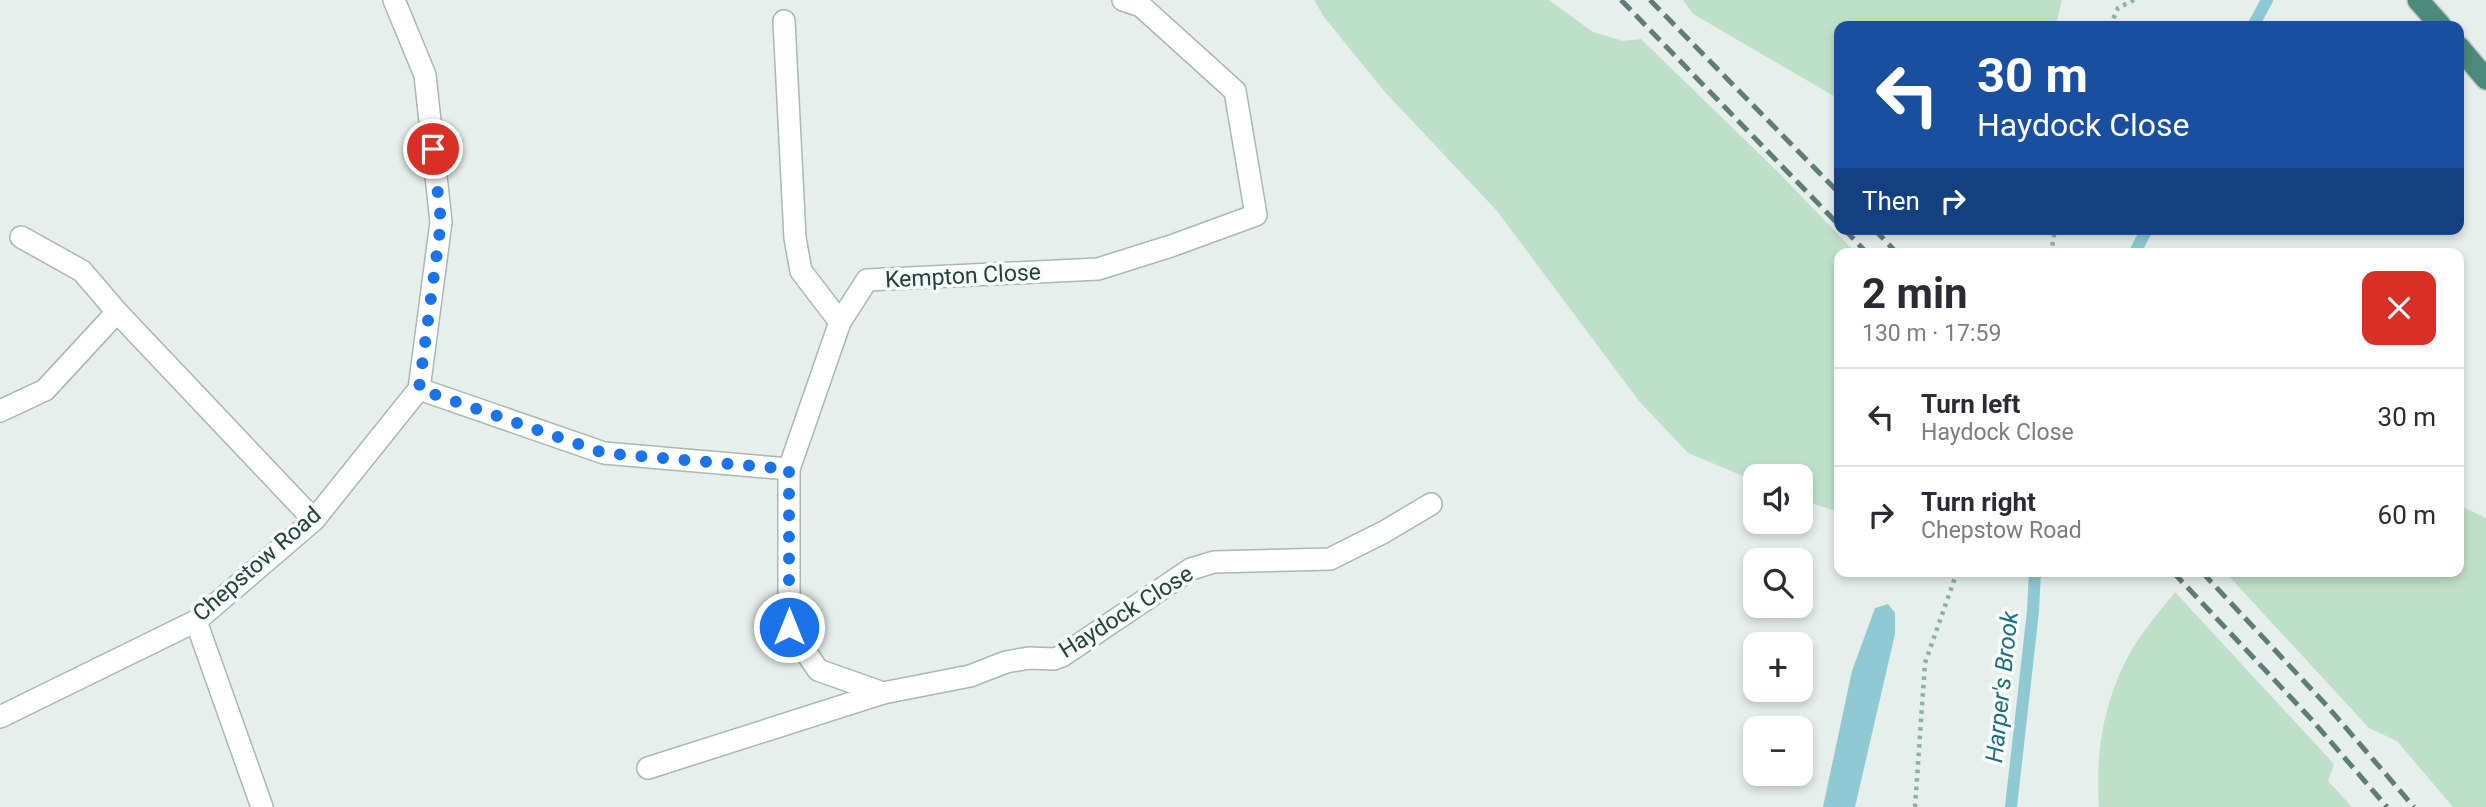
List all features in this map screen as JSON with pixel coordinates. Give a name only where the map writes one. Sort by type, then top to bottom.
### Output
[{"type":"highway","points":[[2418,0],[2437,21]]},
{"type":"highway","points":[[2464,53],[2486,79]]},
{"type":"street","points":[[394,0],[425,75],[441,222],[419,389],[604,453],[789,469],[789,627],[818,670],[883,693]]},
{"type":"street","name":"Kempton Close","points":[[789,469],[840,322],[867,281],[1098,269],[1171,247],[1255,215],[1235,91],[1141,6],[1123,0]]},
{"type":"street","points":[[784,21],[794,239],[801,271],[840,322]]},
{"type":"street","points":[[21,237],[82,271],[117,312],[314,520]]},
{"type":"street","points":[[0,411],[45,390],[117,312]]},
{"type":"street","name":"Chepstow Road","points":[[0,717],[196,621],[314,520],[419,389]]},
{"type":"street","name":"Haydock Close","points":[[648,768],[883,693],[970,676],[1006,662],[1029,658],[1054,659],[1191,569],[1214,562],[1330,559],[1384,532],[1431,504]]},
{"type":"street","points":[[196,621],[262,807]]},
{"type":"path","points":[[2112,21],[2118,8],[2118,0]]},
{"type":"path","points":[[2118,8],[2134,0]]},
{"type":"path","points":[[1915,807],[1925,663],[1955,577]]},
{"type":"green space","points":[[1314,0],[1549,0],[1593,32],[1623,41],[1641,39],[1778,172],[1834,230],[1834,235],[1839,235],[1851,248],[1834,248],[1834,510],[1813,504],[1813,464],[1743,464],[1743,476],[1688,453],[1639,401],[1497,211],[1384,91],[1324,17]]},
{"type":"green space","points":[[1683,0],[2062,0],[2057,21],[1834,21],[1834,96],[1693,14]]},
{"type":"green space","points":[[2464,507],[2486,518],[2486,807],[2453,807],[2397,741],[2369,728],[2230,577],[2464,577]]},
{"type":"green space","points":[[2175,592],[2334,764],[2328,781],[2352,807],[2099,807],[2100,745],[2114,687],[2132,649]]},
{"type":"water","points":[[1888,604],[1895,613],[1895,634],[1855,807],[1823,807],[1852,671],[1875,608]]},
{"type":"waterway","name":"Harper's Brook","points":[[2256,21],[2267,0]]},
{"type":"waterway","name":"Harper's Brook","points":[[2137,248],[2144,235]]},
{"type":"waterway","name":"Harper's Brook","points":[[2011,807],[2035,577]]},
{"type":"railway","points":[[1621,0],[1834,220]]},
{"type":"railway","points":[[1650,0],[1834,188]]},
{"type":"railway","points":[[1850,235],[1862,248]]},
{"type":"railway","points":[[1880,235],[1892,248]]},
{"type":"railway","points":[[2178,577],[2312,720],[2387,807]]},
{"type":"railway","points":[[2207,577],[2328,707],[2414,807]]},
{"type":"route","points":[[433,149],[441,222],[419,389],[604,453],[789,469],[789,627]]}]
